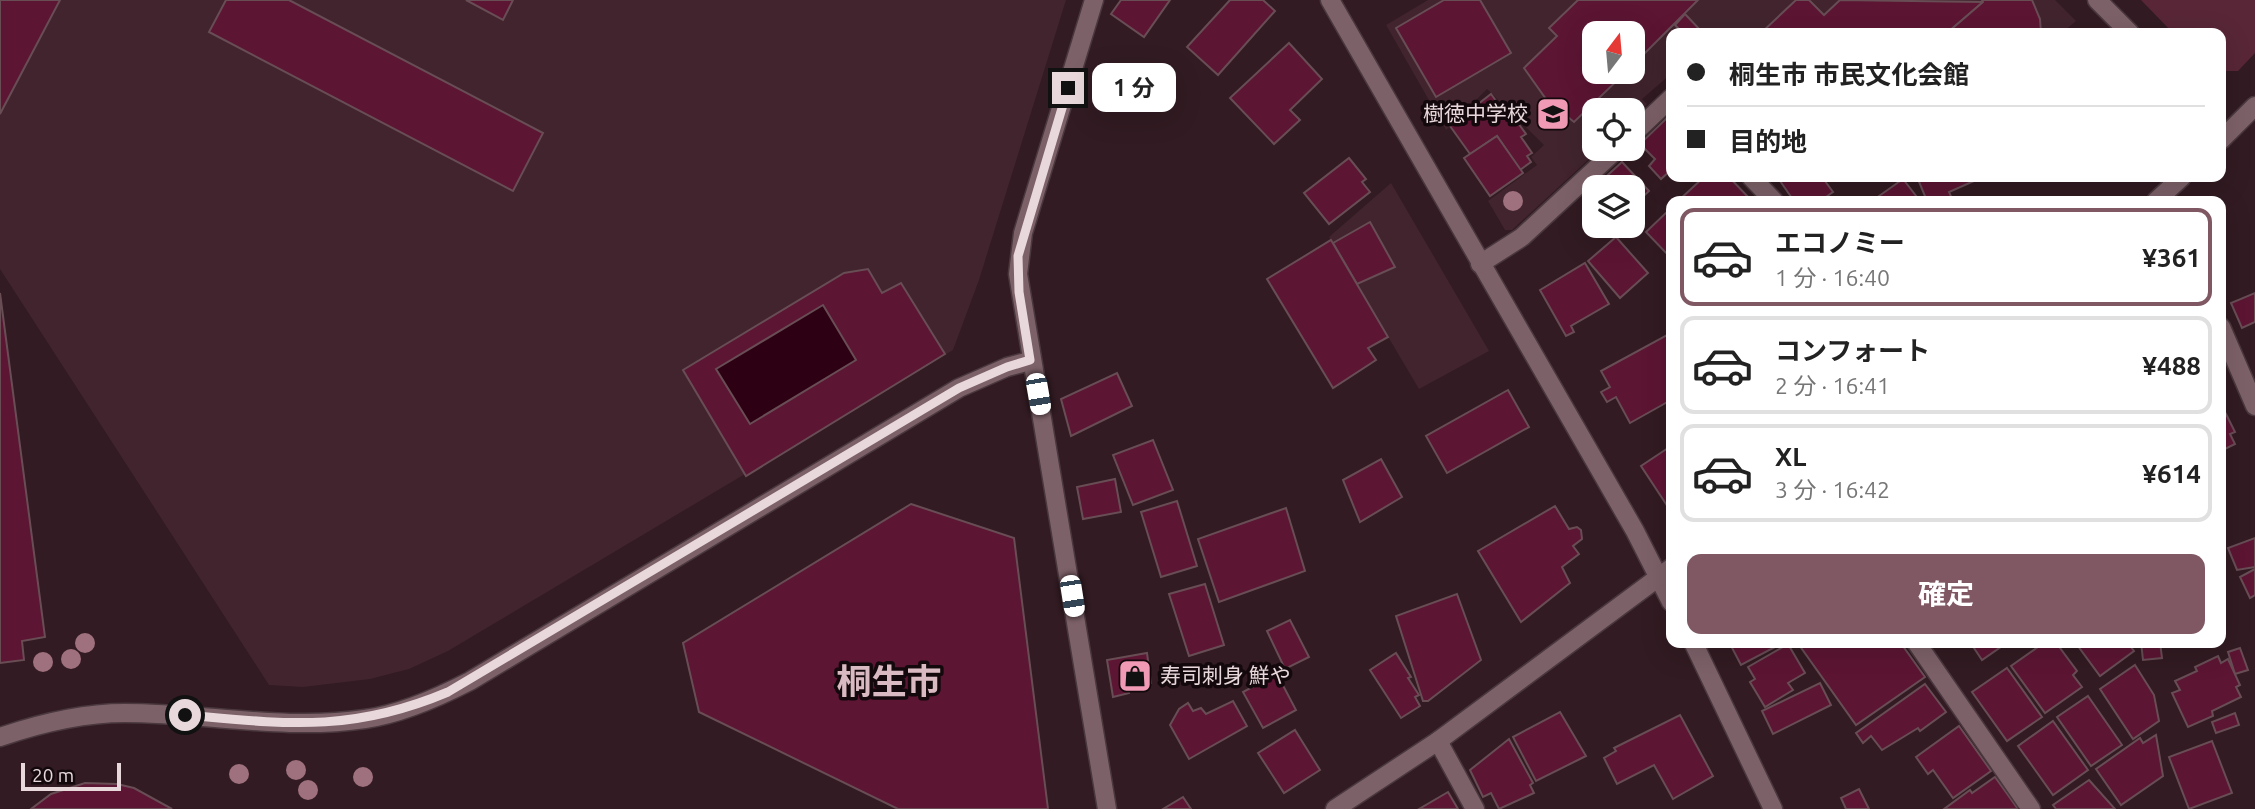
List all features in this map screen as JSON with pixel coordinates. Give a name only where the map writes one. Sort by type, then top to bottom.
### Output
[{"type":"street","points":[[1094,0],[1018,256],[1021,309],[1107,809]]},
{"type":"street","points":[[1330,0],[1635,531],[1664,572],[1438,741],[1335,809]]},
{"type":"street","points":[[2097,0],[2125,28]]},
{"type":"street","points":[[1645,123],[1666,103]]},
{"type":"street","points":[[2226,130],[2255,106]]},
{"type":"street","points":[[1480,264],[1522,237],[1604,161]]},
{"type":"street","points":[[1756,182],[1769,196]]},
{"type":"street","points":[[2161,196],[2177,182]]},
{"type":"street","points":[[2226,339],[2255,406]]},
{"type":"street","points":[[0,737],[60,720],[89,715],[165,714],[269,723],[331,723],[368,719],[425,702],[470,681],[959,388],[1030,360]]},
{"type":"street","points":[[1696,648],[1773,809]]},
{"type":"street","points":[[1920,648],[2031,809]]},
{"type":"street","points":[[1438,741],[1475,809]]},
{"type":"shaded area","points":[[0,0],[1066,0],[979,280],[953,350],[448,651],[409,669],[370,679],[303,687],[269,685],[0,269]]},
{"type":"shaded area","name":"樹徳中学校","points":[[1428,0],[2055,0],[2076,21],[2068,28],[1666,28],[1666,78],[1643,98],[1582,98],[1582,161],[1587,161],[1512,230],[1505,230],[1488,201],[1537,165],[1531,157],[1544,145],[1487,89],[1446,130],[1386,25]]},
{"type":"shaded area","points":[[2141,0],[2255,0],[2255,53],[2238,71],[2226,71],[2226,28],[2168,28]]},
{"type":"shaded area","points":[[1391,183],[1489,351],[1419,389],[1329,237]]},
{"type":"shaded area","points":[[823,305],[856,360],[750,424],[716,369]]},
{"type":"building","points":[[0,0],[60,0],[0,114]]},
{"type":"building","points":[[226,0],[289,0],[543,133],[513,191],[209,32]]},
{"type":"building","points":[[466,0],[513,0],[503,20]]},
{"type":"building","points":[[1121,0],[1170,0],[1144,37],[1111,14]]},
{"type":"building","points":[[1230,0],[1263,0],[1275,11],[1218,75],[1187,47]]},
{"type":"building","points":[[1444,0],[1480,0],[1511,53],[1436,97],[1396,28]]},
{"type":"building","points":[[1578,0],[1698,0],[1670,28],[1666,28],[1666,32],[1645,53],[1645,21],[1582,21],[1582,84],[1614,84],[1599,98],[1582,98],[1582,114],[1574,122],[1546,99],[1524,68],[1557,36],[1549,28]]},
{"type":"building","points":[[1796,0],[1809,0],[1824,15],[1840,0],[1983,2],[1953,28],[1766,28]]},
{"type":"building","points":[[1982,0],[2032,0],[2041,28],[1953,28],[1983,2]]},
{"type":"building","points":[[1685,14],[1698,28],[1678,28],[1675,25]]},
{"type":"building","points":[[1289,43],[1322,79],[1290,110],[1300,120],[1274,144],[1230,98]]},
{"type":"building","points":[[1491,94],[1511,121],[1515,119],[1526,134],[1521,137],[1532,153],[1527,156],[1531,162],[1520,170],[1497,136],[1470,154],[1450,126]]},
{"type":"building","points":[[1666,119],[1666,174],[1661,179],[1649,166],[1655,159],[1645,149],[1645,139]]},
{"type":"building","points":[[1497,136],[1523,173],[1490,196],[1464,158]]},
{"type":"building","points":[[1349,158],[1366,179],[1362,182],[1370,192],[1329,224],[1304,193]]},
{"type":"building","points":[[1622,162],[1634,175],[1608,175]]},
{"type":"building","points":[[1699,182],[1734,182],[1747,196],[1683,196]]},
{"type":"building","points":[[1781,182],[1826,182],[1833,192],[1827,196],[1791,196]]},
{"type":"building","points":[[1899,182],[1905,182],[1916,196],[1879,196]]},
{"type":"building","points":[[1919,182],[1972,182],[1949,192],[1951,196],[1925,196]]},
{"type":"building","points":[[1666,213],[1666,253],[1646,232]]},
{"type":"building","points":[[1370,222],[1395,267],[1357,284],[1333,243]]},
{"type":"building","points":[[1617,238],[1648,273],[1620,298],[1588,261]]},
{"type":"building","points":[[1331,240],[1388,337],[1368,348],[1376,360],[1333,388],[1267,279]]},
{"type":"building","points":[[1585,263],[1609,304],[1571,326],[1574,332],[1566,336],[1540,290]]},
{"type":"building","points":[[868,269],[882,293],[901,283],[945,354],[746,476],[683,370],[844,273]],"holes":[[[823,305],[856,360],[750,424],[716,369]]]},
{"type":"building","points":[[0,293],[45,637],[22,641],[24,660],[0,663]]},
{"type":"building","points":[[2255,293],[2255,322],[2242,328],[2231,303]]},
{"type":"building","points":[[1666,336],[1666,403],[1630,423],[1616,397],[1607,402],[1601,392],[1610,387],[1601,371]]},
{"type":"building","points":[[1117,373],[1132,406],[1071,436],[1061,399]]},
{"type":"building","points":[[1508,390],[1529,427],[1447,473],[1426,436]]},
{"type":"building","points":[[2226,414],[2235,432],[2230,434],[2235,444],[2226,448]]},
{"type":"building","points":[[1153,440],[1173,490],[1133,505],[1113,455]]},
{"type":"building","points":[[1666,449],[1666,504],[1641,466]]},
{"type":"building","points":[[1381,459],[1402,497],[1360,522],[1343,480]]},
{"type":"building","points":[[1115,479],[1121,512],[1083,519],[1077,487]]},
{"type":"building","points":[[1177,501],[1197,566],[1161,577],[1141,512]]},
{"type":"building","points":[[911,504],[1014,538],[1048,809],[898,809],[699,712],[683,643]]},
{"type":"building","points":[[1555,506],[1569,529],[1577,527],[1581,530],[1582,539],[1573,546],[1579,554],[1562,567],[1570,583],[1521,622],[1478,551]]},
{"type":"building","points":[[1286,508],[1305,571],[1219,602],[1198,539]]},
{"type":"building","points":[[2255,538],[2255,567],[2237,570],[2228,548]]},
{"type":"building","points":[[2255,569],[2255,595],[2250,598],[2240,577]]},
{"type":"building","points":[[1205,584],[1224,645],[1189,656],[1169,594]]},
{"type":"building","points":[[1457,594],[1481,660],[1428,701],[1423,701],[1396,616]]},
{"type":"building","points":[[1290,620],[1309,657],[1285,669],[1267,631]]},
{"type":"building","points":[[1732,648],[1773,648],[1741,665]]},
{"type":"building","points":[[1781,648],[1790,648],[1805,673],[1788,683],[1793,690],[1765,707],[1750,682],[1755,679],[1748,667]]},
{"type":"building","points":[[1801,648],[1904,648],[1925,677],[1856,725]]},
{"type":"building","points":[[1974,648],[1999,648],[1982,660]]},
{"type":"building","points":[[2036,648],[2060,648],[2077,671],[2073,675],[2082,687],[2045,713],[2011,666]]},
{"type":"building","points":[[2079,648],[2132,648],[2134,651],[2100,676]]},
{"type":"building","points":[[2142,648],[2161,648],[2162,658],[2143,660]]},
{"type":"building","points":[[2240,648],[2248,670],[2235,674],[2228,652]]},
{"type":"building","points":[[1147,653],[1151,683],[1128,688],[1129,693],[1113,697],[1107,660]]},
{"type":"building","points":[[1396,653],[1411,677],[1408,678],[1419,695],[1415,697],[1420,706],[1401,718],[1370,670]]},
{"type":"building","points":[[2218,656],[2221,663],[2228,659],[2240,685],[2236,687],[2241,697],[2212,711],[2213,716],[2188,727],[2172,693],[2180,690],[2175,681],[2197,671],[2195,667]]},
{"type":"building","points":[[2135,665],[2154,695],[2159,721],[2133,739],[2100,689]]},
{"type":"building","points":[[2007,668],[2042,717],[2007,741],[1972,692]]},
{"type":"building","points":[[1277,674],[1296,710],[1263,728],[1243,692]]},
{"type":"building","points":[[1820,683],[1831,705],[1773,734],[1762,711]]},
{"type":"building","points":[[1925,684],[1946,712],[1920,731],[1918,728],[1882,750],[1871,736],[1863,743],[1856,733]]},
{"type":"building","points":[[2088,696],[2122,745],[2091,766],[2057,717]]},
{"type":"building","points":[[1233,701],[1247,726],[1189,759],[1170,725],[1179,709],[1188,703],[1193,711],[1201,708],[1206,714]]},
{"type":"building","points":[[1560,712],[1586,756],[1536,781],[1513,737]]},
{"type":"building","points":[[2235,713],[2239,725],[2216,733],[2212,722]]},
{"type":"building","points":[[1680,715],[1713,776],[1673,799],[1654,765],[1617,784],[1604,758],[1616,751],[1614,748]]},
{"type":"building","points":[[2053,721],[2088,770],[2053,795],[2018,746]]},
{"type":"building","points":[[1959,726],[1991,771],[1953,798],[1933,770],[1928,774],[1916,757]]},
{"type":"building","points":[[1295,730],[1320,770],[1284,793],[1258,753]]},
{"type":"building","points":[[2156,735],[2163,776],[2121,805],[2096,769],[2140,738],[2143,743]]},
{"type":"building","points":[[1509,739],[1533,783],[1530,785],[1534,793],[1499,809],[1491,793],[1483,797],[1470,770]]},
{"type":"building","points":[[2212,741],[2232,793],[2189,809],[2169,757]]},
{"type":"building","points":[[1995,777],[2018,809],[1944,809],[1970,790],[1972,793]]},
{"type":"building","points":[[2089,780],[2115,809],[2056,809],[2053,805]]},
{"type":"building","points":[[85,783],[117,784],[134,788],[172,809],[31,809],[51,794]]},
{"type":"building","points":[[1859,789],[1869,809],[1846,809],[1841,798]]},
{"type":"building","points":[[1448,792],[1458,809],[1419,809]]},
{"type":"building","points":[[1183,797],[1191,809],[1163,809]]},
{"type":"place","name":"樹徳中学校","points":[[1553,114]]},
{"type":"place","name":"寿司刺身 鮮や","points":[[1135,676]]},
{"type":"district","name":"桐生市","points":[[889,682]]},
{"type":"route","points":[[185,715],[269,723],[331,723],[368,719],[425,702],[470,681],[959,388],[1030,360],[1019,292],[1018,256],[1068,88]]}]
